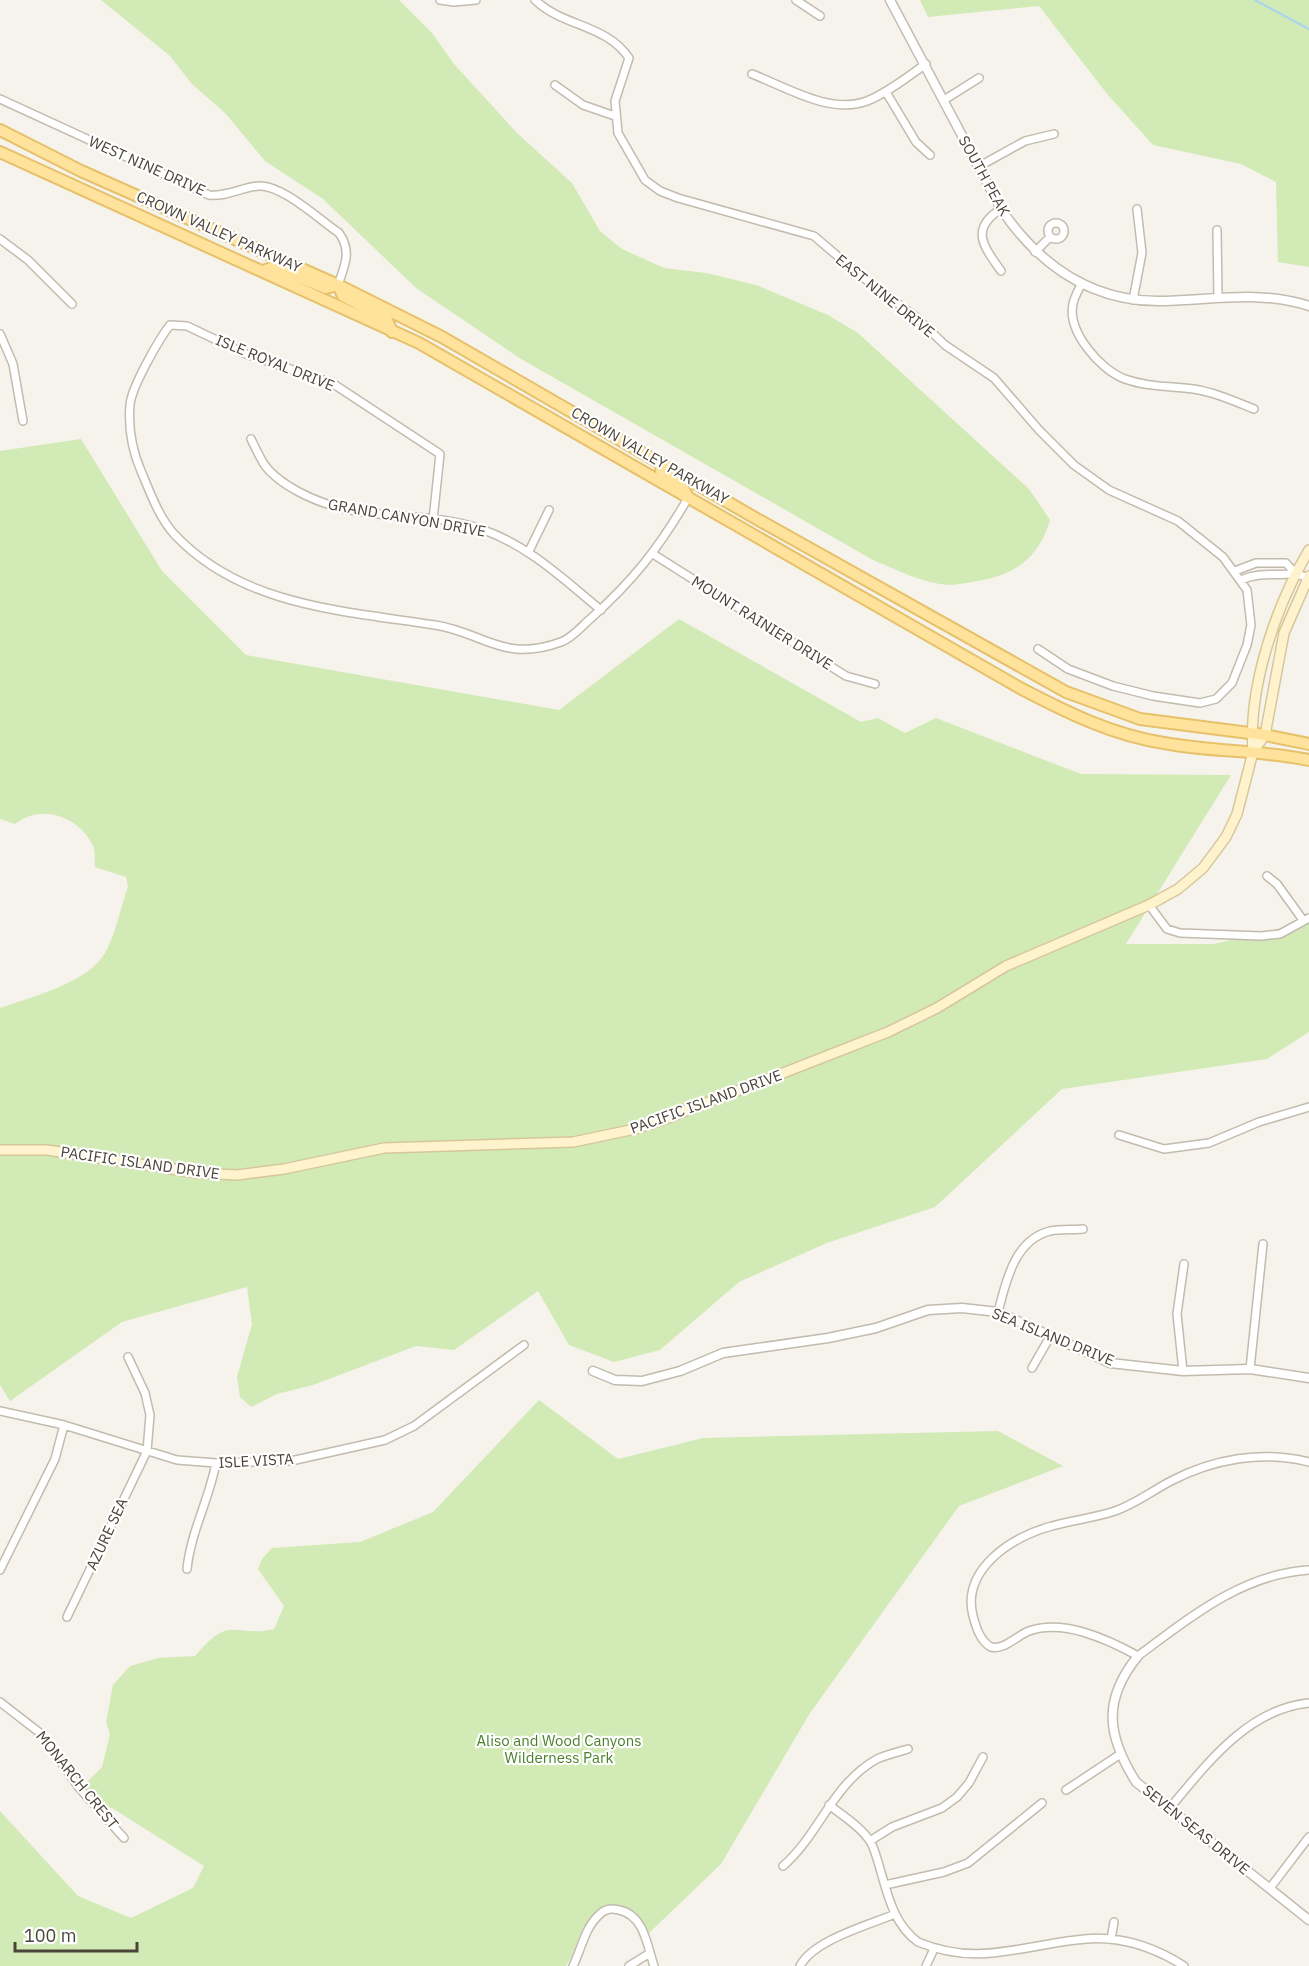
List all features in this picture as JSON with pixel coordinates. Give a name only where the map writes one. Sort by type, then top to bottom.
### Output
[{"type":"main road","name":"CROWN VALLEY PARKWAY","points":[[0,130],[81,171],[338,285],[468,350],[757,519],[1049,684],[1084,700],[1158,723],[1252,733],[1309,744]]},
{"type":"main road","name":"CROWN VALLEY PARKWAY","points":[[0,152],[142,219],[263,271],[467,369],[1020,688],[1092,724],[1164,744],[1253,752],[1309,760]]},
{"type":"main road","points":[[263,271],[274,267],[326,288],[338,285],[343,296],[386,318],[392,332]]},
{"type":"main road","points":[[656,460],[661,471],[680,483],[688,498],[705,495],[746,521],[757,519]]},
{"type":"main road","points":[[1253,752],[1252,733],[1269,636],[1295,573],[1309,550]]},
{"type":"main road","points":[[1253,752],[1265,735],[1279,651],[1308,577]]},
{"type":"main road","name":"PACIFIC ISLAND DRIVE","points":[[0,1150],[47,1150],[219,1175],[273,1171],[384,1148],[518,1146],[598,1138],[668,1118],[888,1032],[937,1008],[1027,956],[1149,905],[1178,889],[1203,868],[1226,837],[1237,814],[1253,752]]},
{"type":"street","points":[[440,0],[454,2],[476,0]]},
{"type":"street","name":"EAST NINE DRIVE","points":[[535,0],[561,19],[600,32],[624,50],[628,58],[628,67],[615,100],[615,116],[618,133],[645,180],[660,191],[678,198],[814,236],[861,276],[916,317],[945,345],[994,378],[1039,430],[1074,465],[1109,490],[1178,521],[1202,539],[1235,571],[1247,590],[1251,607],[1247,645],[1232,683],[1216,699],[1200,703],[1153,696],[1113,686],[1068,669],[1038,649]]},
{"type":"street","points":[[796,0],[820,16]]},
{"type":"street","name":"SOUTH PEAK","points":[[890,0],[1001,209],[1035,252],[1047,263],[1082,283],[1133,300],[1166,302],[1267,297],[1309,306]]},
{"type":"street","points":[[752,74],[820,101],[843,104],[865,101],[886,92],[926,64]]},
{"type":"street","points":[[944,100],[979,78]]},
{"type":"street","points":[[555,85],[583,105],[615,116]]},
{"type":"street","points":[[886,92],[916,142],[930,155]]},
{"type":"street","name":"WEST NINE DRIVE","points":[[0,99],[209,195],[226,195],[256,186],[278,189],[339,233],[345,241],[346,263],[338,285]]},
{"type":"street","points":[[978,167],[1025,141],[1054,134]]},
{"type":"street","points":[[1001,209],[991,215],[982,227],[982,239],[986,251],[1001,271]]},
{"type":"street","points":[[1133,300],[1142,253],[1137,209]]},
{"type":"street","points":[[1217,230],[1218,298]]},
{"type":"street","points":[[1035,252],[1050,237]]},
{"type":"street","points":[[0,239],[28,260],[72,304]]},
{"type":"street","points":[[1082,283],[1072,305],[1075,328],[1086,348],[1122,378],[1151,386],[1217,394],[1254,409]]},
{"type":"street","name":"ISLE ROYAL DRIVE","points":[[433,520],[440,454],[332,383],[246,354],[187,326],[170,325],[159,339],[130,403],[131,448],[153,500],[174,534],[207,563],[259,590],[316,608],[438,626],[488,644],[523,650],[562,642],[601,610]]},
{"type":"street","points":[[0,334],[13,364],[23,421]]},
{"type":"street","name":"GRAND CANYON DRIVE","points":[[251,439],[264,464],[279,479],[316,501],[368,514],[478,527],[508,538],[529,550],[601,610]]},
{"type":"street","points":[[601,610],[636,577],[688,498]]},
{"type":"street","points":[[529,550],[549,510]]},
{"type":"street","name":"MOUNT RAINIER DRIVE","points":[[653,554],[846,676],[875,684]]},
{"type":"street","points":[[1256,563],[1259,575]]},
{"type":"street","points":[[1235,571],[1256,563],[1286,563],[1295,573]]},
{"type":"street","points":[[1241,580],[1259,575],[1295,573],[1308,577]]},
{"type":"street","points":[[1149,905],[1167,929],[1180,933],[1261,936],[1280,934],[1306,919],[1277,884],[1267,876]]},
{"type":"street","points":[[1119,1135],[1164,1149],[1209,1143],[1259,1122],[1309,1107]]},
{"type":"street","points":[[998,1312],[1009,1270],[1033,1240],[1049,1231],[1083,1229]]},
{"type":"street","points":[[1250,1369],[1263,1244]]},
{"type":"street","points":[[1183,1371],[1178,1314],[1184,1264]]},
{"type":"street","name":"SEA ISLAND DRIVE","points":[[592,1371],[615,1380],[642,1381],[680,1371],[723,1353],[828,1338],[876,1328],[928,1310],[962,1308],[998,1312],[1110,1363],[1183,1371],[1250,1369],[1309,1378]]},
{"type":"street","points":[[1032,1368],[1051,1335]]},
{"type":"street","name":"ISLE VISTA","points":[[0,1411],[64,1425],[177,1460],[216,1463],[291,1461],[385,1440],[414,1426],[524,1346]]},
{"type":"street","points":[[128,1357],[145,1393],[150,1415],[147,1451]]},
{"type":"street","points":[[0,1570],[54,1459],[64,1425]]},
{"type":"street","name":"AZURE SEA","points":[[67,1617],[147,1451]]},
{"type":"street","points":[[1309,1462],[1286,1458],[1254,1457],[1230,1460],[1190,1473],[1116,1510],[1031,1534],[988,1562],[976,1580],[972,1596],[973,1615],[982,1639],[991,1647],[1001,1647],[1030,1631],[1058,1627],[1110,1642],[1138,1656],[1208,1604],[1253,1582],[1309,1570]]},
{"type":"street","points":[[187,1569],[196,1522],[211,1491],[216,1463]]},
{"type":"street","name":"SEVEN SEAS DRIVE","points":[[1138,1656],[1123,1674],[1114,1700],[1112,1727],[1119,1755],[1136,1782],[1309,1920]]},
{"type":"street","name":"MONARCH CREST","points":[[0,1702],[40,1733],[80,1789],[124,1838]]},
{"type":"street","points":[[1169,1809],[1220,1750],[1258,1721],[1279,1710],[1309,1703]]},
{"type":"street","points":[[783,1866],[806,1843],[829,1805],[850,1778],[878,1759],[908,1749]]},
{"type":"street","points":[[1066,1790],[1119,1755]]},
{"type":"street","points":[[870,1841],[892,1827],[942,1808],[957,1797],[969,1783],[983,1756]]},
{"type":"street","points":[[885,1885],[944,1872],[968,1863],[1042,1803]]},
{"type":"street","points":[[829,1805],[870,1841],[895,1914],[905,1930],[933,1951],[958,1962]]},
{"type":"street","points":[[1270,1888],[1309,1837]]},
{"type":"street","points":[[573,1966],[591,1925],[605,1910],[626,1911],[634,1916],[640,1925],[654,1966]]},
{"type":"street","points":[[800,1966],[816,1949],[831,1940],[895,1914]]},
{"type":"street","points":[[1111,1939],[1114,1922]]},
{"type":"street","points":[[988,1963],[1074,1940],[1111,1939],[1132,1942],[1184,1966]]},
{"type":"street","points":[[926,1966],[933,1951]]},
{"type":"street","points":[[629,1966],[650,1953]]},
{"type":"green space","points":[[101,0],[399,0],[432,33],[454,64],[517,133],[572,183],[600,231],[622,249],[664,268],[706,273],[756,285],[828,315],[858,333],[1029,489],[1050,520],[1045,534],[1031,556],[1011,571],[999,576],[960,584],[929,582],[873,560],[521,359],[416,288],[323,199],[265,161],[225,113],[192,84],[170,56]]},
{"type":"green space","points":[[920,0],[1309,0],[1309,267],[1278,262],[1276,182],[1241,164],[1153,145],[1108,95],[1039,6],[928,17]]},
{"type":"green space","points":[[81,439],[162,571],[246,655],[559,710],[679,619],[861,722],[878,718],[905,733],[936,718],[1081,774],[1231,775],[1126,944],[1214,944],[1309,921],[1309,1032],[1267,1059],[1062,1089],[935,1207],[827,1243],[739,1282],[660,1350],[614,1362],[569,1345],[538,1291],[454,1350],[416,1346],[313,1385],[277,1394],[251,1407],[240,1397],[237,1377],[252,1324],[247,1287],[122,1322],[10,1401],[0,1385],[0,1008],[58,988],[86,973],[97,964],[112,938],[128,887],[126,877],[95,867],[93,846],[85,834],[68,820],[46,814],[25,818],[15,824],[0,819],[0,451]]},
{"type":"green space","name":"Aliso and Wood Canyons Wilderness Park","points":[[539,1400],[618,1459],[703,1438],[998,1431],[1063,1466],[959,1506],[810,1713],[721,1864],[648,1934],[637,1913],[629,1908],[611,1906],[600,1909],[586,1923],[566,1966],[0,1966],[0,1811],[78,1896],[131,1918],[193,1888],[204,1866],[112,1808],[92,1804],[80,1789],[102,1767],[110,1734],[106,1722],[113,1685],[130,1666],[158,1658],[195,1656],[213,1638],[225,1631],[274,1629],[284,1606],[258,1569],[262,1559],[272,1548],[360,1542],[433,1512]]},
{"type":"waterway","points":[[1255,0],[1309,29]]}]
